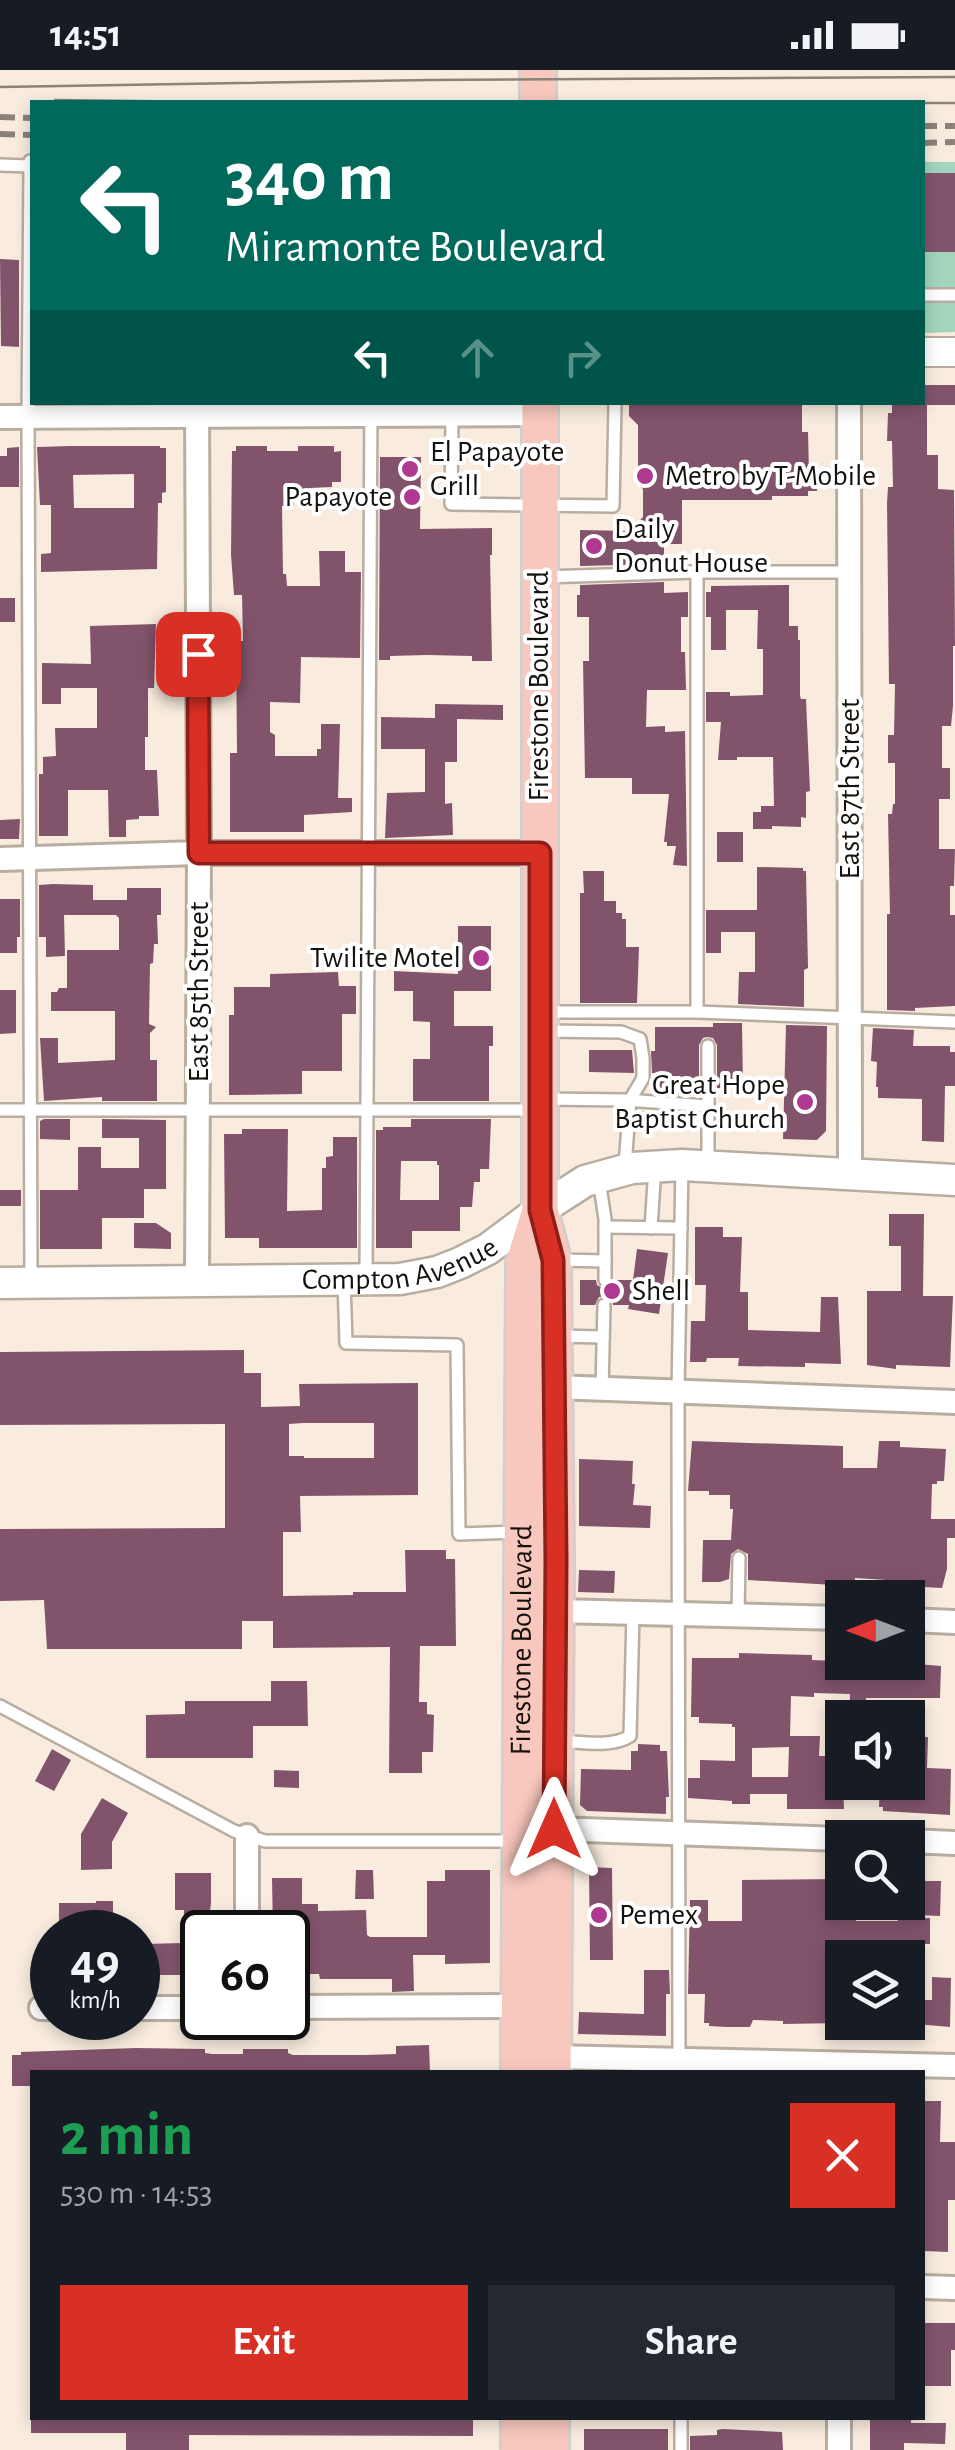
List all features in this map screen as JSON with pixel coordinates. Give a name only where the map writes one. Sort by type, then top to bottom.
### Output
[{"type":"main road","points":[[538,70],[538,100]]},
{"type":"main road","name":"Firestone Boulevard","points":[[540,408],[540,1210],[553,1260],[554,1336],[553,2065]]},
{"type":"main road","points":[[654,1169],[955,1180]]},
{"type":"main road","name":"Compton Avenue","points":[[0,1283],[400,1279],[437,1272],[488,1249],[585,1181],[654,1169]]},
{"type":"main road","name":"Firestone Boulevard","points":[[520,2070],[524,1262],[540,1210]]},
{"type":"main road","points":[[520,2420],[520,2450]]},
{"type":"main road","points":[[551,2450],[552,2420]]},
{"type":"street","points":[[925,352],[955,352]]},
{"type":"street","name":"East 87th Street","points":[[849,405],[850,1176]]},
{"type":"street","points":[[0,417],[197,409],[371,409],[452,414],[540,408]]},
{"type":"street","name":"East 85th Street","points":[[197,409],[197,1281]]},
{"type":"street","points":[[0,859],[199,853],[540,853]]},
{"type":"street","points":[[554,1388],[955,1402]]},
{"type":"street","points":[[556,1611],[825,1618]]},
{"type":"street","points":[[925,1621],[955,1622]]},
{"type":"street","points":[[554,1829],[825,1838]]},
{"type":"street","points":[[247,1836],[247,1910]]},
{"type":"street","points":[[925,1842],[955,1843]]},
{"type":"street","points":[[310,2007],[520,2006]]},
{"type":"street","points":[[553,2065],[955,2066]]},
{"type":"street","points":[[925,2286],[955,2288]]},
{"type":"street","points":[[838,2450],[839,2420]]},
{"type":"lane","points":[[0,166],[30,163]]},
{"type":"lane","points":[[30,248],[31,1282]]},
{"type":"lane","points":[[925,295],[955,295]]},
{"type":"lane","points":[[452,414],[451,504],[613,506],[614,405]]},
{"type":"lane","points":[[371,409],[367,1110],[355,1280],[346,1343],[457,1344],[459,1534],[521,1532]]},
{"type":"lane","points":[[696,1012],[697,572]]},
{"type":"lane","points":[[539,577],[850,572]]},
{"type":"lane","points":[[540,1022],[696,1012],[955,1022]]},
{"type":"lane","points":[[540,1022],[621,1032],[640,1039],[644,1058],[642,1078],[630,1100],[654,1169],[681,1228],[677,1614],[679,2066]]},
{"type":"lane","points":[[604,1280],[605,1227],[708,1106],[708,1046]]},
{"type":"lane","points":[[0,1110],[367,1110],[630,1100],[708,1106]]},
{"type":"lane","points":[[651,1228],[654,1169]]},
{"type":"lane","points":[[605,1227],[681,1228]]},
{"type":"lane","points":[[553,1260],[605,1261]]},
{"type":"lane","points":[[602,1389],[604,1305]]},
{"type":"lane","points":[[554,1336],[603,1337]]},
{"type":"lane","points":[[738,1615],[739,1558]]},
{"type":"lane","points":[[555,1741],[611,1742],[630,1736],[632,1613]]},
{"type":"lane","points":[[0,1706],[234,1831],[264,1841],[520,1841]]},
{"type":"lane","points":[[680,2420],[680,2450]]},
{"type":"green space","points":[[925,162],[955,162],[955,332],[925,333]]},
{"type":"building","points":[[925,173],[955,173],[955,252],[925,252]]},
{"type":"building","points":[[0,259],[19,260],[19,347],[1,346]]},
{"type":"building","points":[[925,385],[955,385],[955,405],[927,405],[927,455],[938,455],[938,489],[954,490],[953,706],[951,726],[942,726],[942,768],[950,768],[950,799],[939,799],[939,849],[955,849],[950,915],[955,915],[955,1006],[915,1011],[887,1010],[888,814],[892,814],[895,804],[895,763],[888,763],[888,735],[894,735],[895,684],[889,684],[887,503],[888,487],[893,487],[892,441],[887,441],[888,413],[892,413],[892,405],[925,405]]},
{"type":"building","points":[[629,405],[802,405],[802,432],[808,432],[809,474],[817,474],[817,491],[808,491],[808,496],[772,496],[772,500],[682,500],[682,544],[664,544],[664,564],[580,566],[580,530],[630,531],[643,517],[643,489],[638,483],[638,425],[629,416]]},
{"type":"building","points":[[236,446],[298,451],[298,446],[334,446],[334,452],[341,451],[341,482],[332,482],[332,487],[309,488],[309,502],[282,506],[283,574],[287,586],[320,586],[319,551],[345,551],[345,572],[361,572],[360,658],[301,657],[300,703],[270,702],[275,756],[317,756],[317,749],[321,749],[321,724],[340,724],[338,798],[352,798],[352,812],[304,815],[304,832],[230,832],[230,753],[237,753],[236,641],[243,641],[242,595],[234,595],[231,555],[232,451],[236,451]]},
{"type":"building","points":[[19,447],[19,487],[0,487],[0,456],[7,456],[7,448]]},
{"type":"building","points":[[37,447],[166,448],[166,492],[162,493],[162,503],[158,503],[157,569],[41,572],[41,554],[51,553],[51,505],[40,505]],"holes":[[[134,474],[134,508],[74,508],[73,475]]]},
{"type":"building","points":[[380,457],[421,457],[420,529],[492,528],[492,661],[472,661],[472,656],[427,655],[379,660]]},
{"type":"building","points":[[664,582],[664,593],[688,592],[688,617],[681,617],[686,690],[647,690],[646,727],[665,726],[665,732],[685,731],[687,866],[673,865],[676,846],[664,842],[669,794],[632,794],[632,778],[585,778],[583,661],[589,661],[589,617],[577,617],[580,585]]},
{"type":"building","points":[[789,585],[789,626],[798,626],[800,640],[800,696],[806,699],[810,791],[806,792],[806,818],[801,817],[801,827],[753,829],[753,812],[761,812],[761,806],[774,806],[773,757],[718,760],[721,722],[706,722],[706,692],[763,695],[763,649],[757,649],[758,610],[726,610],[726,650],[711,650],[706,592],[711,592],[711,586]]},
{"type":"building","points":[[0,598],[15,598],[15,622],[0,622]]},
{"type":"building","points":[[156,624],[154,688],[148,688],[145,770],[157,770],[159,816],[126,820],[126,837],[109,837],[108,790],[68,790],[68,836],[39,836],[39,774],[43,774],[43,757],[56,756],[55,728],[97,728],[97,688],[61,688],[61,704],[42,704],[42,663],[91,664],[90,626]]},
{"type":"building","points":[[435,704],[503,705],[503,720],[457,719],[457,762],[445,762],[445,804],[452,803],[453,835],[385,838],[387,793],[425,792],[425,749],[381,749],[381,717],[435,718]]},
{"type":"building","points":[[20,819],[19,839],[0,839],[0,820]]},
{"type":"building","points":[[717,832],[743,832],[743,862],[717,862]]},
{"type":"building","points":[[757,867],[806,871],[808,968],[804,970],[804,1007],[738,1004],[739,972],[755,972],[755,932],[721,932],[721,953],[706,953],[706,910],[757,910]]},
{"type":"building","points":[[583,871],[604,871],[604,901],[616,901],[616,913],[622,913],[622,919],[626,919],[626,947],[639,947],[637,1003],[580,1003]]},
{"type":"building","points":[[39,885],[93,885],[93,900],[127,900],[127,888],[161,888],[158,944],[154,944],[150,964],[149,1024],[156,1027],[150,1033],[150,1060],[157,1060],[157,1101],[102,1101],[102,1097],[44,1101],[40,1038],[58,1038],[58,1063],[115,1060],[115,1011],[51,1011],[51,992],[67,988],[67,950],[119,950],[119,918],[64,915],[65,956],[46,957],[46,937],[39,937]]},
{"type":"building","points":[[0,899],[20,899],[17,953],[0,953]]},
{"type":"building","points":[[458,926],[491,926],[491,991],[454,991],[454,1026],[493,1026],[489,1101],[413,1101],[413,1059],[430,1059],[430,1022],[413,1021],[413,991],[394,991],[394,971],[458,974]]},
{"type":"building","points":[[338,972],[339,986],[356,986],[356,1014],[342,1014],[342,1071],[302,1071],[302,1094],[229,1095],[229,1015],[234,1015],[234,987],[270,987],[270,974]]},
{"type":"building","points":[[0,990],[16,990],[16,1033],[0,1034]]},
{"type":"building","points":[[713,1023],[742,1023],[743,1089],[717,1088],[717,1045],[707,1037],[699,1045],[699,1088],[686,1088],[686,1095],[655,1093],[651,1051],[655,1051],[655,1027],[713,1027]]},
{"type":"building","points":[[786,1025],[827,1026],[826,1131],[817,1140],[783,1139]]},
{"type":"building","points":[[873,1028],[914,1030],[913,1046],[950,1046],[950,1052],[955,1052],[955,1086],[945,1086],[944,1142],[922,1141],[922,1099],[878,1098],[877,1062],[871,1061]]},
{"type":"building","points":[[589,1050],[632,1050],[634,1073],[589,1072]]},
{"type":"building","points":[[643,1111],[666,1112],[665,1127],[643,1126]]},
{"type":"building","points":[[70,1119],[70,1140],[40,1139],[40,1121]]},
{"type":"building","points":[[102,1119],[166,1120],[166,1189],[144,1189],[144,1218],[102,1218],[102,1249],[40,1249],[40,1190],[78,1190],[78,1147],[101,1147],[101,1168],[139,1168],[139,1138],[102,1138]]},
{"type":"building","points":[[411,1119],[491,1119],[489,1169],[480,1169],[480,1182],[474,1182],[472,1207],[460,1207],[460,1231],[412,1231],[412,1248],[376,1248],[376,1130],[411,1127]],"holes":[[[401,1161],[437,1161],[439,1200],[400,1200]]]},
{"type":"building","points":[[242,1129],[288,1129],[287,1211],[322,1210],[322,1168],[326,1168],[326,1157],[333,1156],[333,1137],[357,1137],[357,1248],[259,1248],[259,1238],[225,1238],[224,1134],[242,1134]]},
{"type":"building","points":[[0,1190],[21,1190],[21,1206],[0,1206]]},
{"type":"building","points":[[889,1214],[924,1214],[923,1296],[953,1296],[950,1367],[896,1365],[896,1369],[867,1365],[867,1291],[901,1291],[901,1246],[889,1246]]},
{"type":"building","points":[[134,1223],[156,1223],[171,1233],[171,1249],[134,1248]]},
{"type":"building","points":[[695,1227],[723,1227],[723,1237],[742,1237],[740,1292],[748,1292],[748,1330],[820,1332],[821,1297],[838,1297],[841,1364],[738,1366],[739,1358],[690,1362],[691,1321],[705,1321],[706,1285],[695,1285]]},
{"type":"building","points":[[637,1249],[668,1253],[659,1314],[628,1309],[629,1305],[613,1305],[605,1296],[599,1297],[595,1305],[580,1305],[580,1280],[596,1280],[604,1289],[610,1288],[614,1280],[633,1280]]},
{"type":"building","points":[[244,1350],[244,1373],[261,1373],[261,1407],[300,1406],[299,1384],[418,1383],[418,1495],[300,1496],[301,1532],[283,1532],[283,1596],[406,1592],[405,1550],[446,1550],[446,1559],[455,1559],[456,1646],[420,1646],[419,1702],[427,1702],[427,1714],[434,1715],[433,1752],[422,1752],[422,1773],[389,1773],[390,1647],[273,1648],[273,1621],[242,1621],[242,1649],[47,1649],[44,1600],[0,1601],[0,1529],[225,1528],[225,1424],[0,1425],[0,1352]],"holes":[[[374,1423],[374,1458],[289,1456],[289,1424]]]},
{"type":"building","points":[[692,1441],[843,1446],[843,1468],[877,1468],[879,1441],[900,1441],[900,1447],[946,1449],[944,1481],[932,1484],[931,1519],[955,1519],[955,1538],[947,1538],[947,1569],[942,1588],[925,1587],[925,1580],[855,1578],[825,1580],[825,1584],[748,1580],[748,1554],[738,1549],[731,1554],[729,1579],[702,1582],[703,1540],[731,1540],[733,1509],[730,1495],[688,1491]]},
{"type":"building","points":[[579,1459],[633,1461],[633,1505],[651,1506],[650,1528],[579,1526]]},
{"type":"building","points":[[579,1570],[615,1571],[614,1593],[578,1592]]},
{"type":"building","points":[[739,1653],[812,1655],[812,1660],[825,1661],[825,1680],[925,1680],[925,1665],[941,1666],[940,1698],[850,1700],[850,1694],[814,1693],[814,1697],[791,1696],[790,1736],[820,1736],[819,1756],[825,1756],[825,1800],[844,1800],[844,1809],[787,1809],[787,1794],[750,1794],[750,1804],[688,1798],[688,1778],[700,1778],[700,1760],[735,1761],[732,1724],[699,1723],[699,1717],[691,1717],[692,1658],[739,1658]],"holes":[[[789,1747],[788,1777],[752,1777],[752,1748]]]},
{"type":"building","points":[[271,1681],[307,1681],[308,1726],[253,1726],[253,1758],[146,1758],[146,1715],[185,1714],[185,1701],[271,1701]]},
{"type":"building","points":[[928,1737],[927,1768],[951,1769],[950,1815],[883,1811],[879,1800],[925,1800]]},
{"type":"building","points":[[638,1744],[660,1745],[660,1751],[667,1751],[666,1814],[587,1811],[580,1805],[581,1769],[631,1770],[631,1751],[638,1751]]},
{"type":"building","points":[[52,1749],[71,1760],[54,1791],[35,1781]]},
{"type":"building","points":[[274,1770],[299,1771],[299,1788],[274,1787]]},
{"type":"building","points":[[102,1798],[128,1813],[112,1842],[112,1869],[81,1870],[81,1834]]},
{"type":"building","points":[[589,1867],[612,1868],[613,1960],[590,1960]]},
{"type":"building","points":[[356,1870],[373,1870],[374,1899],[355,1899]]},
{"type":"building","points":[[445,1870],[490,1870],[490,1963],[445,1964],[445,1955],[413,1955],[414,1991],[392,1992],[392,1979],[320,1979],[319,1974],[310,1974],[310,1910],[273,1910],[272,1878],[302,1878],[302,1904],[318,1904],[318,1911],[366,1910],[370,1937],[427,1937],[427,1881],[445,1881]]},
{"type":"building","points":[[175,1873],[211,1873],[210,1910],[175,1910]]},
{"type":"building","points":[[825,1879],[825,1920],[930,1918],[930,1944],[925,1944],[925,1940],[825,1940],[825,2023],[753,2020],[750,2027],[709,2026],[704,2023],[705,1994],[688,1994],[690,1900],[708,1900],[708,1921],[742,1921],[742,1880]]},
{"type":"building","points":[[925,1881],[941,1881],[940,1916],[925,1915]]},
{"type":"building","points":[[113,1901],[113,1910],[59,1910],[59,1903]]},
{"type":"building","points":[[180,1943],[180,1975],[160,1975],[160,1944]]},
{"type":"building","points":[[644,1970],[669,1970],[666,2036],[578,2034],[579,2012],[644,2014]]},
{"type":"building","points":[[932,1977],[951,1978],[950,2027],[925,2025],[925,2000],[932,2000]]},
{"type":"building","points":[[429,2045],[430,2070],[30,2070],[30,2086],[12,2086],[12,2055],[21,2052],[136,2048],[243,2054],[243,2049],[288,2049],[293,2055],[365,2055],[396,2054],[396,2046]]},
{"type":"building","points":[[925,2101],[941,2101],[940,2142],[955,2142],[955,2200],[948,2200],[948,2252],[925,2251]]},
{"type":"building","points":[[925,2323],[955,2323],[951,2386],[925,2386]]},
{"type":"building","points":[[31,2420],[473,2420],[473,2436],[189,2435],[189,2450],[126,2450],[126,2433],[31,2433]]},
{"type":"building","points":[[870,2420],[946,2423],[945,2444],[904,2443],[904,2450],[870,2450]]},
{"type":"building","points":[[584,2429],[668,2429],[668,2450],[584,2450]]},
{"type":"building","points":[[717,2430],[782,2432],[783,2450],[690,2450],[690,2436],[717,2435]]},
{"type":"tram line","points":[[0,87],[955,77]]},
{"type":"tram line","points":[[925,103],[955,103]]},
{"type":"railway","points":[[0,117],[30,118]]},
{"type":"railway","points":[[925,126],[955,126]]},
{"type":"railway","points":[[0,134],[30,135]]},
{"type":"railway","points":[[925,143],[955,142]]},
{"type":"place","name":"El Papayote Grill","points":[[410,469]]},
{"type":"place","name":"Metro by T-Mobile","points":[[645,476]]},
{"type":"place","name":"Papayote","points":[[412,497]]},
{"type":"place","name":"Daily Donut House","points":[[594,546]]},
{"type":"place","name":"Twilite Motel","points":[[481,958]]},
{"type":"place","name":"Great Hope Baptist Church","points":[[805,1102]]},
{"type":"place","name":"Shell","points":[[612,1291]]},
{"type":"place","name":"Pemex","points":[[599,1915]]},
{"type":"route","points":[[198,654],[199,853],[540,853],[540,1210],[553,1260],[554,1829]]}]
